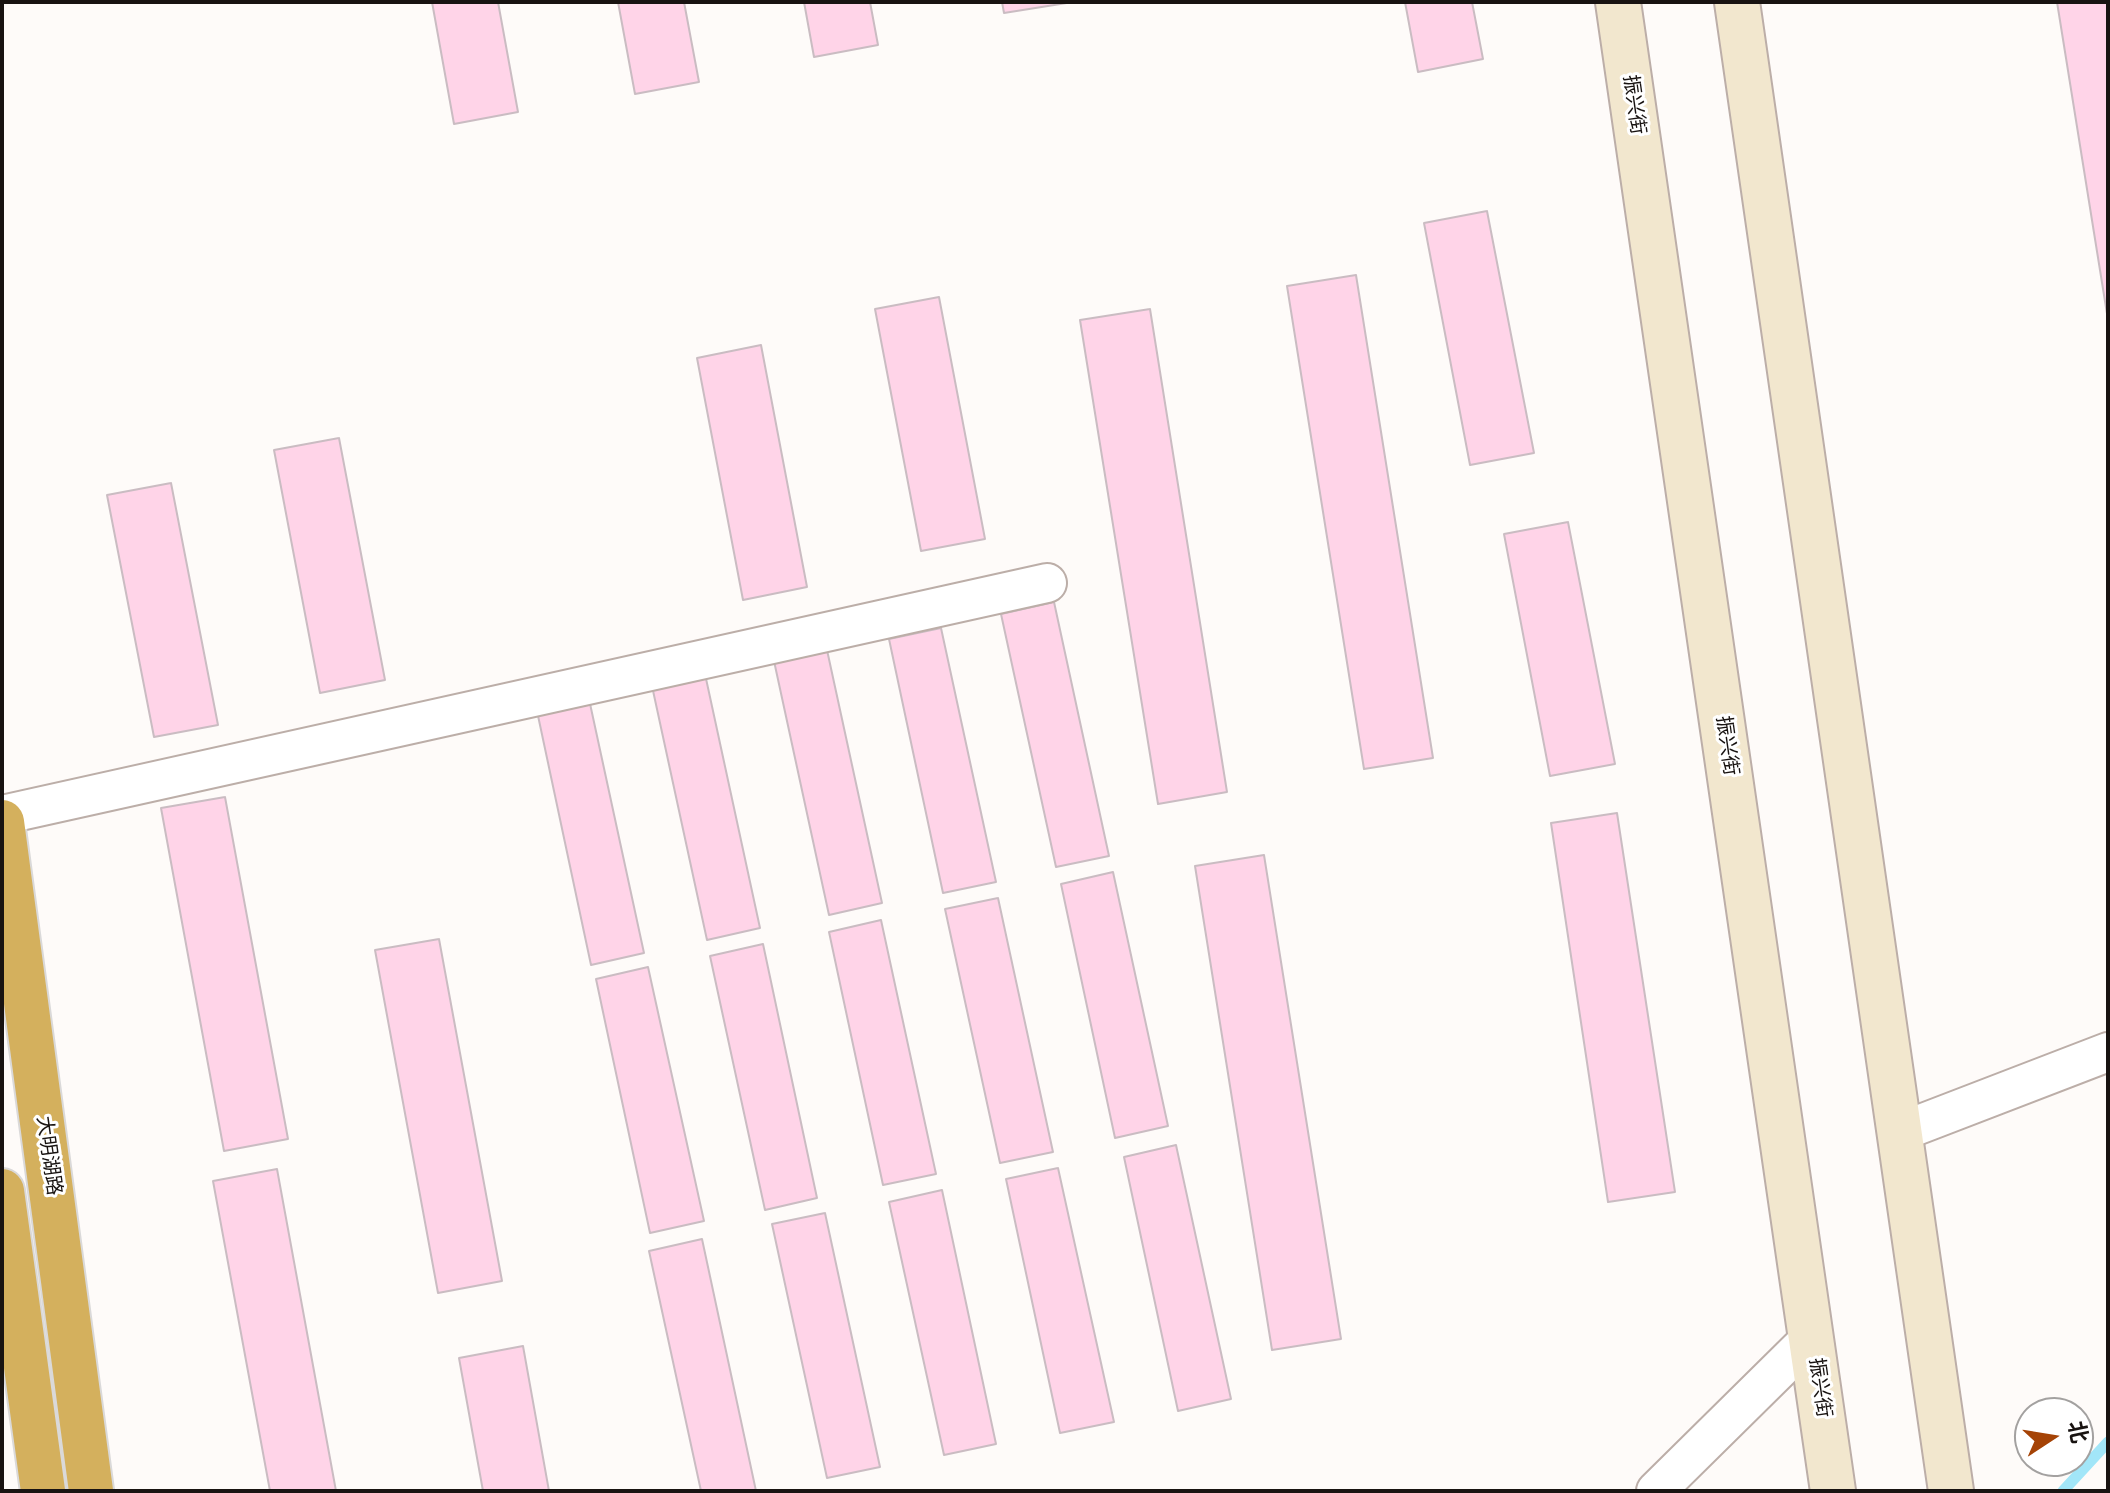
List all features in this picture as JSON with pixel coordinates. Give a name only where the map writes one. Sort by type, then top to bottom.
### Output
[{"type":"highway","name":"大明湖路","points":[[2,822],[91,1491]]},
{"type":"highway","points":[[2,1191],[43,1491]]},
{"type":"street","name":"振兴街","points":[[1618,2],[1833,1491]]},
{"type":"street","points":[[1737,2],[1951,1491]]},
{"type":"street","points":[[2,815],[1047,583]]},
{"type":"street","points":[[1900,1132],[2108,1052]]},
{"type":"street","points":[[1656,1491],[1811,1338]]},
{"type":"building","points":[[432,2],[498,2],[518,112],[454,124]]},
{"type":"building","points":[[618,2],[684,2],[699,82],[635,94]]},
{"type":"building","points":[[804,2],[870,2],[878,45],[814,57]]},
{"type":"building","points":[[1002,2],[1073,2],[1004,13]]},
{"type":"building","points":[[1405,2],[1472,2],[1483,59],[1418,72]]},
{"type":"building","points":[[2057,2],[2108,2],[2108,320]]},
{"type":"building","points":[[1487,211],[1534,453],[1470,465],[1424,223]]},
{"type":"building","points":[[1356,275],[1433,758],[1364,769],[1287,286]]},
{"type":"building","points":[[939,297],[985,539],[921,551],[875,309]]},
{"type":"building","points":[[1150,309],[1227,792],[1158,804],[1080,320]]},
{"type":"building","points":[[761,345],[807,587],[743,600],[697,358]]},
{"type":"building","points":[[339,438],[385,680],[320,693],[274,450]]},
{"type":"building","points":[[171,483],[218,725],[154,737],[107,495]]},
{"type":"building","points":[[1568,522],[1615,764],[1550,776],[1504,534]]},
{"type":"building","points":[[1054,602],[1109,856],[1056,867],[1001,614]]},
{"type":"building","points":[[941,628],[996,882],[943,893],[889,639]]},
{"type":"building","points":[[827,650],[882,903],[829,915],[774,661]]},
{"type":"building","points":[[705,674],[760,928],[707,940],[652,686]]},
{"type":"building","points":[[589,699],[644,953],[591,965],[537,711]]},
{"type":"building","points":[[225,797],[288,1139],[224,1151],[161,808]]},
{"type":"building","points":[[1617,813],[1675,1192],[1608,1202],[1551,823]]},
{"type":"building","points":[[1264,855],[1341,1339],[1272,1350],[1195,866]]},
{"type":"building","points":[[1113,872],[1168,1126],[1115,1138],[1061,884]]},
{"type":"building","points":[[998,898],[1053,1152],[1000,1163],[945,909]]},
{"type":"building","points":[[881,920],[936,1174],[883,1185],[829,932]]},
{"type":"building","points":[[439,939],[502,1281],[438,1293],[375,950]]},
{"type":"building","points":[[763,944],[817,1198],[765,1210],[710,956]]},
{"type":"building","points":[[648,967],[704,1221],[650,1233],[596,979]]},
{"type":"building","points":[[1176,1145],[1231,1399],[1178,1411],[1124,1157]]},
{"type":"building","points":[[1058,1168],[1114,1422],[1060,1433],[1006,1179]]},
{"type":"building","points":[[277,1169],[336,1491],[270,1491],[213,1181]]},
{"type":"building","points":[[942,1190],[996,1444],[944,1455],[889,1202]]},
{"type":"building","points":[[825,1213],[880,1467],[827,1478],[772,1224]]},
{"type":"building","points":[[702,1239],[756,1491],[701,1491],[649,1251]]},
{"type":"building","points":[[523,1346],[549,1491],[483,1491],[459,1358]]},
{"type":"waterway","points":[[2063,1491],[2108,1442]]}]
